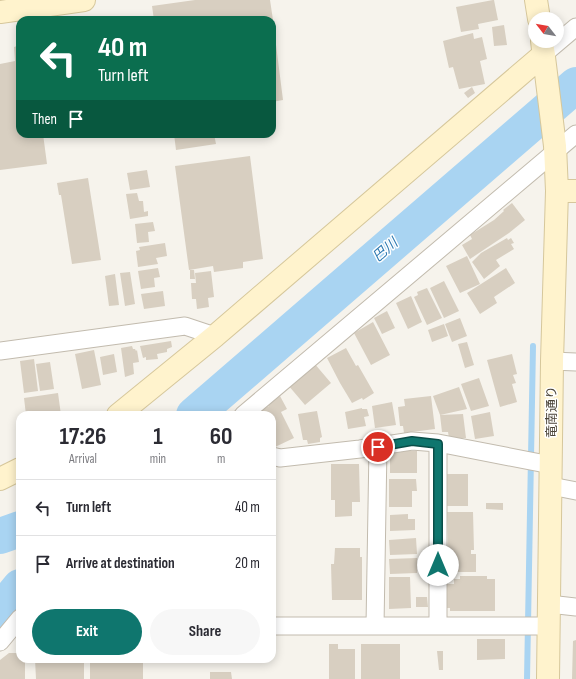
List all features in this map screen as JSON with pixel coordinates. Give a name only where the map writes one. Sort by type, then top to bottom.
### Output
[{"type":"street","points":[[0,12],[84,0]]},
{"type":"street","points":[[536,0],[538,12]]},
{"type":"street","points":[[123,411],[215,336],[576,27]]},
{"type":"street","name":"竜南通り","points":[[544,54],[555,149],[567,191],[552,361],[548,679]]},
{"type":"street","points":[[248,411],[555,149],[576,134]]},
{"type":"street","points":[[0,351],[185,326],[215,336]]},
{"type":"street","points":[[552,361],[576,362]]},
{"type":"street","points":[[276,457],[280,458],[378,447],[412,441],[438,444],[551,475],[576,491]]},
{"type":"street","points":[[438,444],[438,626]]},
{"type":"street","points":[[374,626],[378,447]]},
{"type":"street","points":[[0,479],[16,471]]},
{"type":"street","points":[[549,604],[576,607]]},
{"type":"street","points":[[0,642],[16,625]]},
{"type":"street","points":[[276,626],[549,626]]},
{"type":"building","points":[[195,0],[270,0],[272,16],[153,16],[152,6]]},
{"type":"building","points":[[494,0],[498,20],[478,24],[479,29],[461,32],[456,7]]},
{"type":"building","points":[[504,25],[507,45],[494,46],[492,27]]},
{"type":"building","points":[[473,33],[474,39],[482,37],[487,59],[480,61],[485,84],[459,89],[453,67],[449,68],[443,41]]},
{"type":"building","points":[[276,45],[283,100],[276,101]]},
{"type":"building","points":[[16,46],[16,138],[44,138],[47,164],[0,170],[0,64],[15,61],[14,47]]},
{"type":"building","points":[[472,87],[475,93],[468,98],[464,93]]},
{"type":"building","points":[[174,138],[215,138],[216,144],[176,150]]},
{"type":"building","points":[[250,156],[263,259],[243,262],[243,268],[214,272],[213,266],[189,270],[175,166]]},
{"type":"building","points":[[147,170],[150,187],[130,190],[127,173]]},
{"type":"building","points":[[88,178],[101,260],[72,264],[61,195],[59,195],[57,183]]},
{"type":"building","points":[[137,193],[139,201],[143,201],[144,212],[148,211],[148,216],[130,219],[126,194]]},
{"type":"building","points":[[512,203],[525,220],[509,233],[470,259],[462,245],[472,239],[470,235],[494,220]]},
{"type":"building","points":[[153,222],[155,231],[148,232],[149,242],[137,243],[135,224]]},
{"type":"building","points":[[507,238],[508,240],[511,238],[514,243],[511,244],[514,249],[496,260],[500,266],[484,279],[472,262],[481,253]]},
{"type":"building","points":[[165,243],[167,256],[156,258],[158,264],[138,267],[136,251],[140,250],[139,247]]},
{"type":"building","points":[[467,256],[480,284],[460,293],[446,266]]},
{"type":"building","points":[[158,268],[160,277],[154,278],[155,287],[141,289],[138,271]]},
{"type":"building","points":[[506,268],[515,283],[494,297],[497,303],[480,314],[467,293]]},
{"type":"building","points":[[190,270],[194,270],[195,279],[190,279]]},
{"type":"building","points":[[211,271],[214,297],[208,298],[209,307],[197,309],[196,299],[192,299],[191,283],[196,283],[195,273]]},
{"type":"building","points":[[130,272],[135,304],[125,306],[120,273]]},
{"type":"building","points":[[115,274],[119,305],[109,306],[105,276]]},
{"type":"building","points":[[444,281],[459,311],[444,318],[430,288]]},
{"type":"building","points":[[427,288],[442,318],[427,325],[414,297],[418,295],[417,292]]},
{"type":"building","points":[[163,291],[165,306],[144,309],[141,294]]},
{"type":"building","points":[[411,296],[422,322],[408,329],[396,303]]},
{"type":"building","points":[[387,311],[395,328],[382,334],[374,318]]},
{"type":"building","points":[[460,318],[467,336],[452,342],[445,324]]},
{"type":"building","points":[[373,322],[390,355],[371,365],[354,333]]},
{"type":"building","points":[[444,324],[448,336],[432,342],[428,330]]},
{"type":"building","points":[[171,341],[172,347],[167,349],[167,352],[157,354],[158,359],[146,360],[146,357],[143,358],[140,346]]},
{"type":"building","points":[[467,342],[474,365],[465,368],[458,344]]},
{"type":"building","points":[[132,346],[133,349],[136,351],[137,350],[139,362],[133,363],[134,374],[125,377],[121,348]]},
{"type":"building","points":[[346,348],[356,366],[358,365],[374,393],[363,400],[362,398],[352,403],[327,358]]},
{"type":"building","points":[[94,350],[101,385],[82,389],[75,354]]},
{"type":"building","points":[[114,354],[117,372],[103,375],[100,357]]},
{"type":"building","points":[[512,354],[517,374],[513,375],[516,383],[512,384],[517,402],[500,407],[487,360]]},
{"type":"building","points":[[34,359],[38,391],[24,393],[20,361]]},
{"type":"building","points":[[50,362],[54,389],[40,391],[36,364]]},
{"type":"building","points":[[314,363],[331,383],[305,405],[288,385]]},
{"type":"building","points":[[479,378],[489,406],[471,411],[461,384]]},
{"type":"building","points":[[459,387],[467,409],[440,415],[433,396]]},
{"type":"building","points":[[58,393],[60,411],[26,411],[24,398]]},
{"type":"building","points":[[280,396],[287,409],[281,412],[294,438],[276,447],[276,411],[260,411],[269,406],[267,402]]},
{"type":"building","points":[[431,396],[435,429],[404,433],[403,426],[400,426],[398,407],[405,406],[404,399]]},
{"type":"building","points":[[392,402],[396,425],[375,428],[372,406]]},
{"type":"building","points":[[362,408],[367,409],[369,416],[364,417],[366,426],[348,429],[345,412]]},
{"type":"building","points":[[317,411],[322,437],[320,438],[320,442],[308,444],[307,440],[303,440],[298,414]]},
{"type":"building","points":[[490,412],[494,436],[475,439],[471,416]]},
{"type":"building","points":[[463,414],[466,438],[449,438],[448,432],[442,432],[440,415]]},
{"type":"building","points":[[390,449],[408,449],[408,451],[417,451],[417,473],[390,473]]},
{"type":"building","points":[[331,464],[359,464],[360,502],[352,502],[352,516],[335,517],[335,500],[331,500]]},
{"type":"building","points":[[445,474],[468,474],[468,506],[445,506]]},
{"type":"building","points":[[389,479],[416,479],[417,491],[412,491],[412,507],[389,507]]},
{"type":"building","points":[[486,503],[503,503],[503,510],[486,509]]},
{"type":"building","points":[[447,512],[473,512],[474,550],[471,550],[471,554],[476,554],[476,572],[449,572]]},
{"type":"building","points":[[408,514],[408,519],[415,519],[415,530],[390,531],[390,515]]},
{"type":"building","points":[[416,538],[417,554],[390,555],[389,540]]},
{"type":"building","points":[[335,548],[360,548],[360,557],[362,557],[362,600],[332,600],[331,564],[334,564]]},
{"type":"building","points":[[417,558],[417,573],[390,574],[389,559]]},
{"type":"building","points":[[460,576],[487,576],[487,579],[495,579],[495,611],[450,611],[450,608],[447,608],[447,584],[454,584],[454,579],[460,579]]},
{"type":"building","points":[[389,577],[410,577],[411,608],[389,609]]},
{"type":"building","points":[[416,597],[427,597],[428,607],[416,607]]},
{"type":"building","points":[[477,639],[505,639],[505,659],[477,660]]},
{"type":"building","points":[[576,640],[576,679],[572,679],[573,641]]},
{"type":"building","points":[[329,644],[338,644],[338,649],[355,649],[355,679],[329,679]]},
{"type":"building","points":[[361,644],[400,644],[400,679],[361,679]]},
{"type":"building","points":[[437,651],[443,651],[443,670],[439,670]]},
{"type":"building","points":[[9,653],[16,653],[16,663],[25,663],[25,679],[0,679],[0,660]]},
{"type":"building","points":[[35,663],[84,663],[84,679],[36,679]]},
{"type":"building","points":[[90,663],[143,663],[143,679],[90,679]]},
{"type":"building","points":[[210,672],[231,672],[232,679],[210,679]]},
{"type":"waterway","name":"巴川","points":[[199,411],[576,85]]},
{"type":"waterway","points":[[527,679],[533,346]]},
{"type":"waterway","name":"巴川","points":[[0,536],[16,530]]},
{"type":"waterway","points":[[0,611],[16,592]]},
{"type":"route","points":[[378,447],[412,441],[438,444],[438,565]]}]
